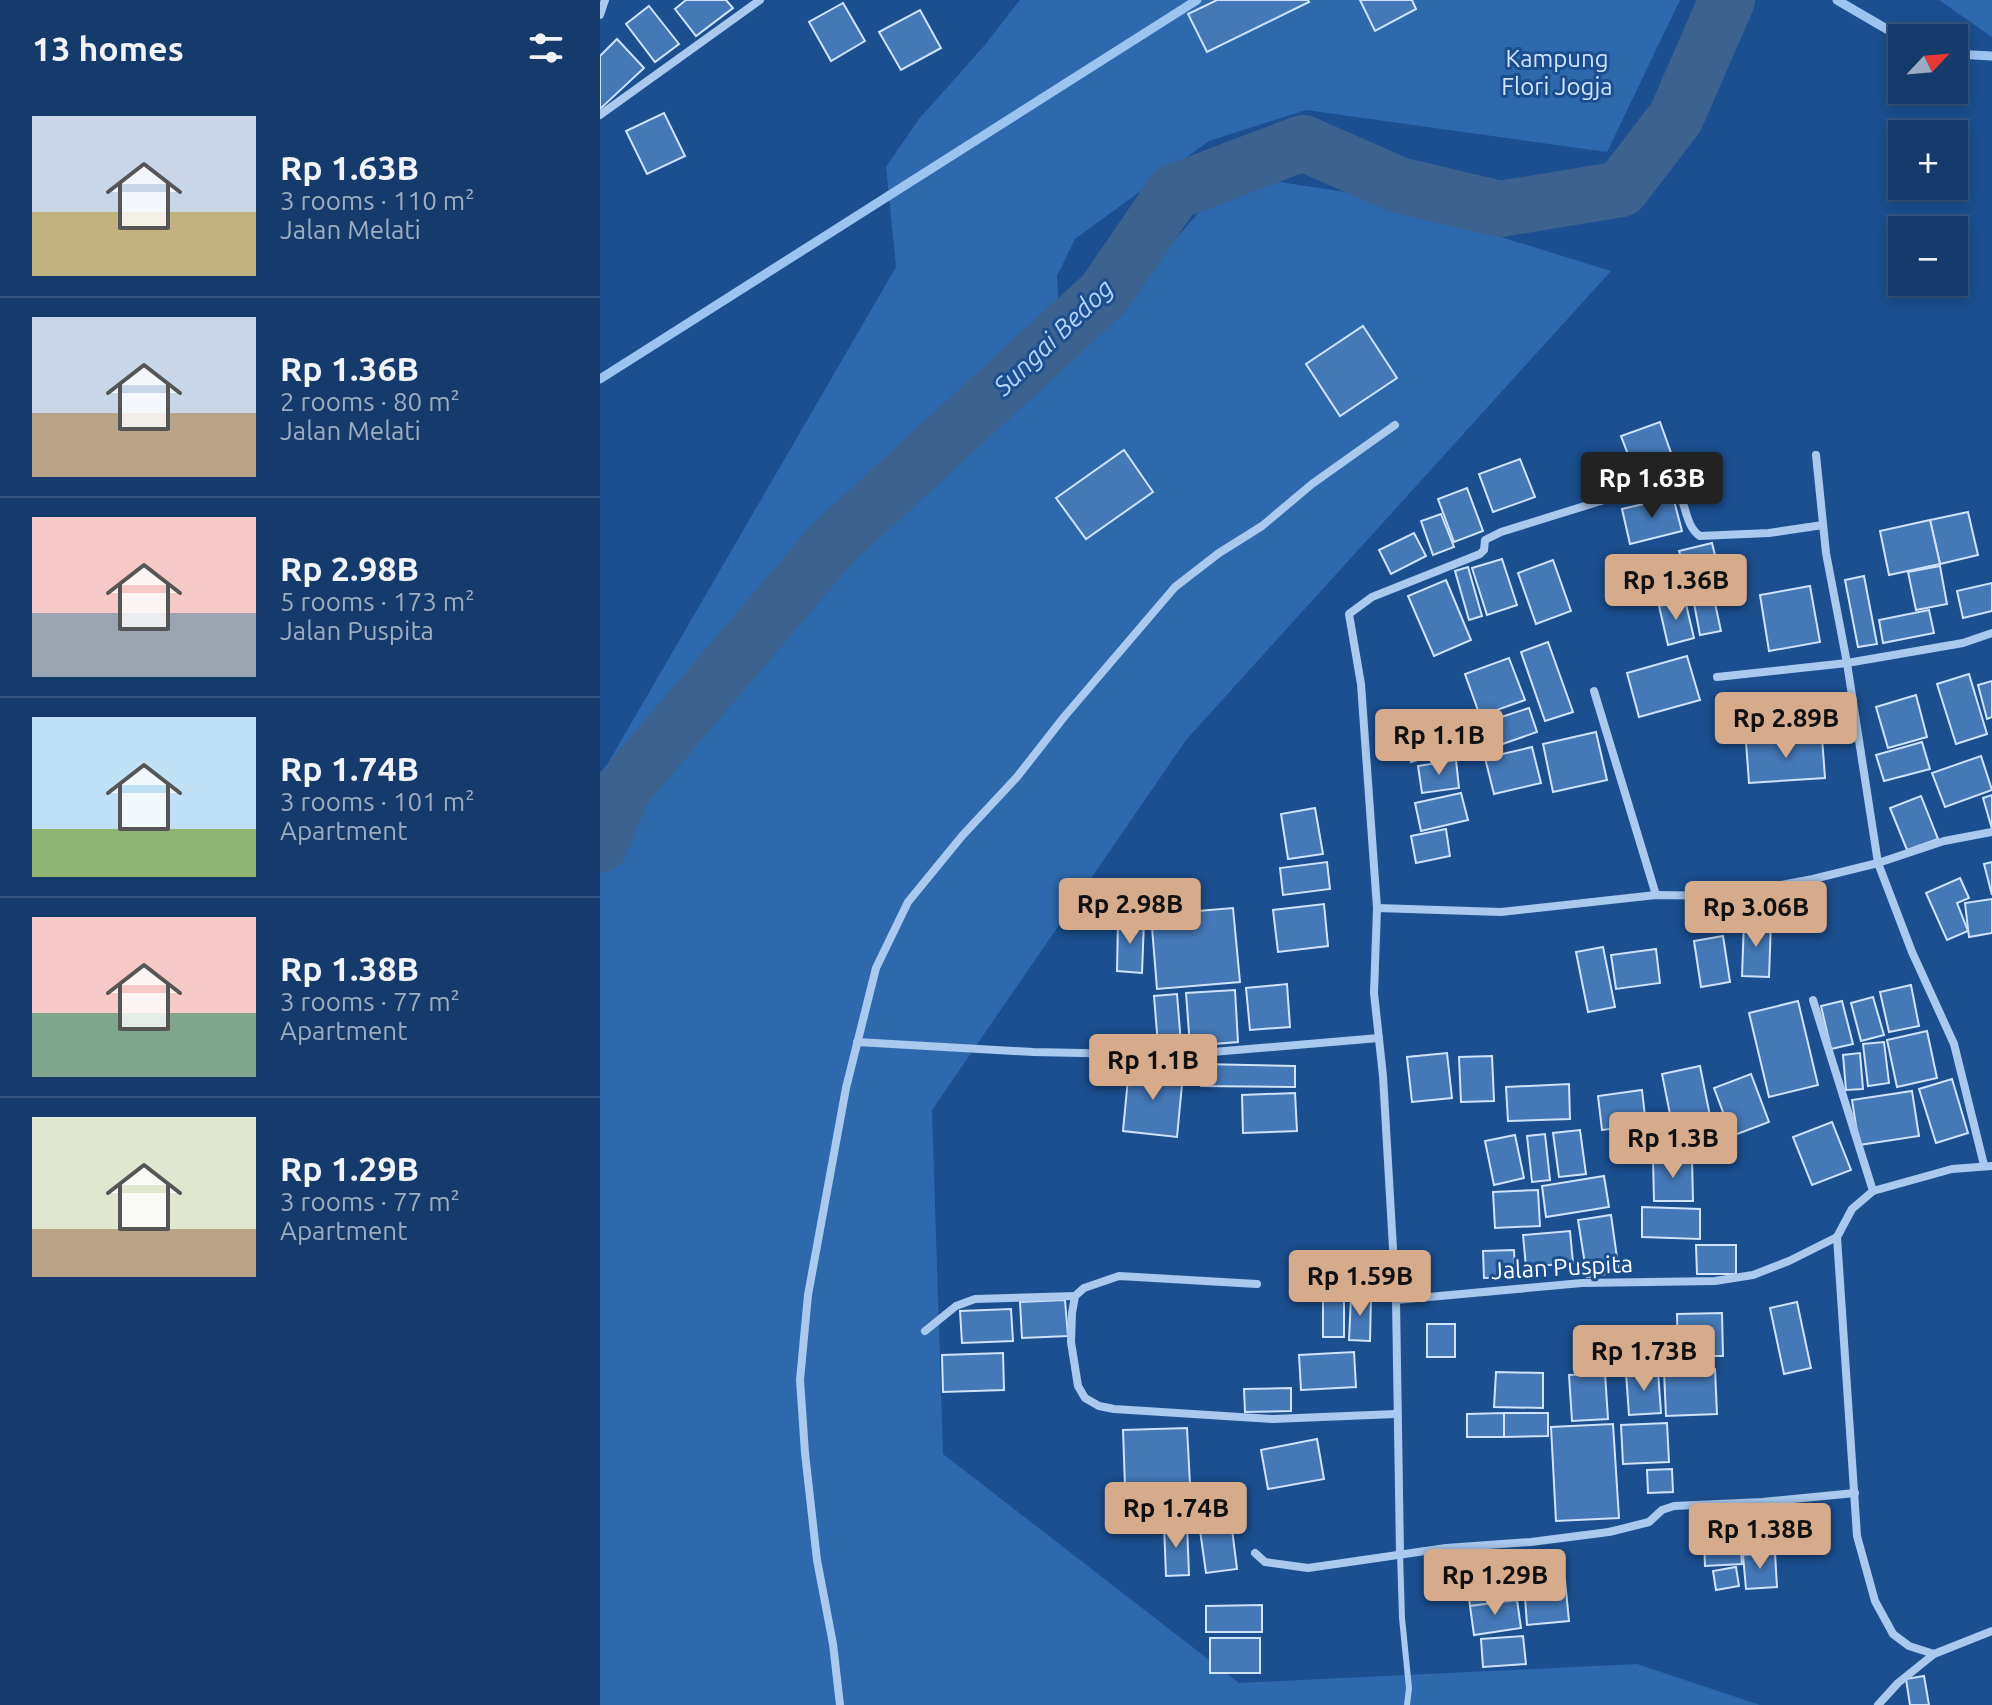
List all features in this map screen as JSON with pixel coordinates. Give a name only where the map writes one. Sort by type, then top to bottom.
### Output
[{"type":"street","points":[[600,15],[605,0]]},
{"type":"street","points":[[600,115],[760,0]]},
{"type":"street","points":[[840,1705],[833,1644],[817,1560],[800,1380],[808,1295],[846,1088],[876,968],[908,902],[1175,587],[1219,553],[1262,526],[1312,484],[1395,425]]},
{"type":"street","points":[[1816,455],[1826,553],[1847,663],[1878,863],[1912,952],[1954,1044],[1988,1165],[1952,1169],[1873,1191],[1852,1209],[1837,1237],[1857,1536],[1875,1601],[1893,1634],[1909,1646],[1934,1654]]},
{"type":"street","points":[[1400,1553],[1396,1300],[1374,993],[1377,908],[1361,684],[1349,614],[1372,597],[1480,554],[1484,550],[1485,540],[1501,532],[1665,481],[1677,489],[1690,525],[1700,536],[1769,533],[1823,525]]},
{"type":"street","points":[[1717,677],[1847,663],[1963,643],[1992,633]]},
{"type":"street","points":[[1594,691],[1656,895]]},
{"type":"street","points":[[1377,908],[1501,912],[1656,895],[1724,896],[1878,863],[1944,841],[1992,832]]},
{"type":"street","points":[[1813,1000],[1873,1191]]},
{"type":"street","points":[[857,1042],[1033,1052],[1177,1055],[1379,1038]]},
{"type":"street","name":"Jalan Puspita","points":[[1396,1300],[1582,1283],[1715,1281],[1753,1275],[1837,1237]]},
{"type":"street","points":[[1257,1284],[1119,1276],[1084,1288],[1075,1296],[1071,1342],[1078,1386],[1085,1398],[1099,1406],[1273,1419],[1396,1414]]},
{"type":"street","points":[[925,1331],[956,1306],[975,1299],[1075,1296]]},
{"type":"street","points":[[1255,1553],[1265,1562],[1308,1568],[1400,1553],[1609,1532],[1649,1522],[1662,1510],[1674,1506],[1855,1493]]},
{"type":"street","points":[[1878,1705],[1898,1683],[1934,1654],[1992,1631]]},
{"type":"lane","points":[[1400,1553],[1409,1688],[1407,1705]]},
{"type":"green space","name":"Kampung Flori Jogja","points":[[1020,0],[1680,0],[1607,152],[1306,110],[1209,141],[1075,239],[1057,276],[1058,298],[1100,326],[1206,204],[1267,180],[1365,195],[1611,271],[1186,740],[932,1110],[943,1454],[1239,1683],[1637,1664],[1760,1705],[600,1705],[600,777],[896,267],[886,167],[919,119]]},
{"type":"green space","points":[[1939,0],[1992,0],[1992,37]]},
{"type":"building","points":[[686,0],[726,0],[733,8],[696,36],[675,9]]},
{"type":"building","points":[[1217,0],[1309,2],[1207,52],[1188,14]]},
{"type":"building","points":[[1360,0],[1412,0],[1416,9],[1375,31]]},
{"type":"building","points":[[843,3],[865,41],[831,61],[809,22]]},
{"type":"building","points":[[649,6],[679,44],[655,62],[626,24]]},
{"type":"building","points":[[920,10],[941,48],[901,70],[879,32]]},
{"type":"building","points":[[617,39],[644,68],[600,109],[600,56]]},
{"type":"building","points":[[664,113],[685,156],[647,174],[626,131]]},
{"type":"building","points":[[1363,326],[1397,378],[1340,416],[1306,364]]},
{"type":"building","points":[[1660,422],[1675,464],[1637,478],[1621,436]]},
{"type":"building","points":[[1124,450],[1153,492],[1086,539],[1056,498]]},
{"type":"building","points":[[1520,459],[1535,497],[1493,512],[1479,474]]},
{"type":"building","points":[[1467,488],[1483,531],[1454,542],[1438,499]]},
{"type":"building","points":[[1673,497],[1682,531],[1630,544],[1622,509]]},
{"type":"building","points":[[1968,512],[1978,555],[1940,564],[1930,520]]},
{"type":"building","points":[[1441,514],[1454,547],[1433,555],[1421,521]]},
{"type":"building","points":[[1930,520],[1940,564],[1889,575],[1880,531]]},
{"type":"building","points":[[1414,533],[1426,556],[1391,574],[1379,550]]},
{"type":"building","points":[[1712,543],[1719,571],[1687,579],[1679,551]]},
{"type":"building","points":[[1502,559],[1517,605],[1487,615],[1472,568]]},
{"type":"building","points":[[1553,560],[1571,611],[1536,624],[1518,573]]},
{"type":"building","points":[[1940,566],[1947,604],[1916,610],[1908,572]]},
{"type":"building","points":[[1468,567],[1482,616],[1469,620],[1455,571]]},
{"type":"building","points":[[1864,576],[1877,644],[1858,647],[1845,580]]},
{"type":"building","points":[[1446,580],[1471,640],[1434,656],[1408,596]]},
{"type":"building","points":[[1992,583],[1992,611],[1963,618],[1957,591]]},
{"type":"building","points":[[1810,586],[1820,642],[1769,651],[1760,595]]},
{"type":"building","points":[[1713,594],[1721,631],[1700,635],[1693,598]]},
{"type":"building","points":[[1685,600],[1694,638],[1668,645],[1659,606]]},
{"type":"building","points":[[1929,610],[1934,633],[1883,643],[1879,620]]},
{"type":"building","points":[[1548,642],[1573,712],[1545,721],[1521,652]]},
{"type":"building","points":[[1687,656],[1700,700],[1639,717],[1627,673]]},
{"type":"building","points":[[1509,658],[1525,700],[1480,716],[1465,674]]},
{"type":"building","points":[[1969,674],[1987,734],[1956,744],[1937,684]]},
{"type":"building","points":[[1992,681],[1992,717],[1987,719],[1978,685]]},
{"type":"building","points":[[1916,695],[1927,737],[1888,748],[1876,707]]},
{"type":"building","points":[[1529,708],[1537,732],[1497,746],[1489,721]]},
{"type":"building","points":[[1440,714],[1451,750],[1411,762],[1400,726]]},
{"type":"building","points":[[1596,732],[1607,780],[1553,792],[1543,744]]},
{"type":"building","points":[[1822,737],[1825,778],[1749,783],[1746,742]]},
{"type":"building","points":[[1922,742],[1930,769],[1884,781],[1876,755]]},
{"type":"building","points":[[1532,747],[1541,783],[1494,794],[1485,758]]},
{"type":"building","points":[[1981,756],[1992,790],[1945,807],[1932,773]]},
{"type":"building","points":[[1456,760],[1459,788],[1422,793],[1418,766]]},
{"type":"building","points":[[1461,793],[1468,820],[1421,831],[1415,803]]},
{"type":"building","points":[[1992,795],[1992,829],[1983,798]]},
{"type":"building","points":[[1921,796],[1938,839],[1907,850],[1890,808]]},
{"type":"building","points":[[1315,808],[1323,854],[1288,859],[1281,814]]},
{"type":"building","points":[[1446,829],[1450,856],[1416,863],[1411,836]]},
{"type":"building","points":[[1327,862],[1330,889],[1283,895],[1280,868]]},
{"type":"building","points":[[1992,862],[1992,895],[1984,864]]},
{"type":"building","points":[[1960,878],[1969,898],[1957,903],[1968,931],[1947,940],[1926,893]]},
{"type":"building","points":[[1992,899],[1992,933],[1969,937],[1965,903]]},
{"type":"building","points":[[1324,904],[1328,946],[1278,952],[1273,910]]},
{"type":"building","points":[[1233,908],[1240,982],[1157,989],[1151,915]]},
{"type":"building","points":[[1118,920],[1144,921],[1142,973],[1117,971]]},
{"type":"building","points":[[1744,921],[1771,922],[1769,977],[1742,976]]},
{"type":"building","points":[[1723,936],[1730,982],[1701,987],[1694,941]]},
{"type":"building","points":[[1603,947],[1615,1007],[1588,1012],[1576,952]]},
{"type":"building","points":[[1656,949],[1660,983],[1616,989],[1611,955]]},
{"type":"building","points":[[1287,984],[1290,1027],[1250,1030],[1246,988]]},
{"type":"building","points":[[1911,985],[1919,1026],[1889,1032],[1880,992]]},
{"type":"building","points":[[1235,990],[1238,1042],[1190,1046],[1186,993]]},
{"type":"building","points":[[1177,994],[1181,1044],[1158,1045],[1154,996]]},
{"type":"building","points":[[1873,997],[1884,1035],[1861,1041],[1851,1003]]},
{"type":"building","points":[[1798,1001],[1818,1085],[1769,1097],[1749,1013]]},
{"type":"building","points":[[1842,1001],[1853,1044],[1831,1049],[1821,1006]]},
{"type":"building","points":[[1927,1031],[1937,1078],[1897,1087],[1887,1040]]},
{"type":"building","points":[[1884,1042],[1889,1083],[1868,1086],[1863,1044]]},
{"type":"building","points":[[1447,1053],[1452,1098],[1412,1102],[1407,1057]]},
{"type":"building","points":[[1860,1053],[1863,1089],[1846,1090],[1843,1055]]},
{"type":"building","points":[[1492,1056],[1494,1101],[1461,1102],[1459,1057]]},
{"type":"building","points":[[1201,1064],[1295,1066],[1295,1087],[1201,1086]]},
{"type":"building","points":[[1700,1066],[1714,1136],[1676,1144],[1662,1074]]},
{"type":"building","points":[[1129,1068],[1183,1074],[1177,1137],[1123,1131]]},
{"type":"building","points":[[1751,1074],[1769,1122],[1732,1136],[1714,1088]]},
{"type":"building","points":[[1952,1079],[1968,1133],[1936,1143],[1919,1089]]},
{"type":"building","points":[[1569,1084],[1570,1119],[1508,1121],[1506,1087]]},
{"type":"building","points":[[1642,1090],[1646,1125],[1602,1130],[1598,1096]]},
{"type":"building","points":[[1912,1091],[1919,1136],[1859,1145],[1852,1100]]},
{"type":"building","points":[[1295,1093],[1297,1131],[1243,1133],[1242,1095]]},
{"type":"building","points":[[1832,1122],[1851,1170],[1812,1185],[1793,1137]]},
{"type":"building","points":[[1580,1130],[1586,1174],[1559,1177],[1553,1133]]},
{"type":"building","points":[[1545,1134],[1550,1180],[1532,1182],[1527,1136]]},
{"type":"building","points":[[1515,1135],[1524,1178],[1494,1185],[1485,1141]]},
{"type":"building","points":[[1692,1158],[1693,1201],[1654,1201],[1653,1159]]},
{"type":"building","points":[[1604,1176],[1609,1207],[1546,1217],[1542,1186]]},
{"type":"building","points":[[1538,1190],[1540,1226],[1495,1228],[1493,1192]]},
{"type":"building","points":[[1642,1207],[1700,1209],[1700,1239],[1642,1237]]},
{"type":"building","points":[[1611,1215],[1619,1272],[1587,1277],[1578,1220]]},
{"type":"building","points":[[1570,1231],[1573,1263],[1526,1267],[1523,1235]]},
{"type":"building","points":[[1696,1245],[1736,1245],[1736,1274],[1697,1274]]},
{"type":"building","points":[[1514,1250],[1515,1277],[1484,1278],[1483,1251]]},
{"type":"building","points":[[1323,1291],[1344,1291],[1344,1337],[1323,1337]]},
{"type":"building","points":[[1351,1296],[1371,1296],[1370,1341],[1349,1340]]},
{"type":"building","points":[[1065,1300],[1068,1336],[1022,1338],[1020,1302]]},
{"type":"building","points":[[1797,1302],[1811,1368],[1784,1374],[1770,1308]]},
{"type":"building","points":[[1011,1309],[1013,1341],[962,1343],[960,1311]]},
{"type":"building","points":[[1722,1313],[1723,1356],[1678,1356],[1677,1314]]},
{"type":"building","points":[[1427,1324],[1455,1324],[1455,1357],[1427,1357]]},
{"type":"building","points":[[1610,1329],[1662,1330],[1662,1361],[1610,1360]]},
{"type":"building","points":[[1354,1352],[1356,1387],[1301,1390],[1299,1355]]},
{"type":"building","points":[[1003,1353],[1004,1390],[943,1392],[942,1355]]},
{"type":"building","points":[[1715,1369],[1717,1414],[1666,1416],[1664,1371]]},
{"type":"building","points":[[1658,1371],[1661,1413],[1629,1415],[1626,1373]]},
{"type":"building","points":[[1496,1372],[1543,1373],[1543,1408],[1494,1407]]},
{"type":"building","points":[[1605,1373],[1608,1419],[1572,1421],[1569,1375]]},
{"type":"building","points":[[1291,1388],[1291,1411],[1245,1412],[1244,1389]]},
{"type":"building","points":[[1504,1413],[1504,1437],[1467,1437],[1467,1414]]},
{"type":"building","points":[[1504,1413],[1548,1413],[1548,1436],[1504,1437]]},
{"type":"building","points":[[1667,1423],[1669,1462],[1623,1464],[1621,1425]]},
{"type":"building","points":[[1613,1424],[1619,1518],[1556,1521],[1551,1427]]},
{"type":"building","points":[[1187,1428],[1190,1484],[1125,1486],[1123,1430]]},
{"type":"building","points":[[1317,1439],[1324,1479],[1268,1489],[1261,1450]]},
{"type":"building","points":[[1672,1469],[1673,1492],[1648,1493],[1647,1470]]},
{"type":"building","points":[[1229,1505],[1237,1569],[1206,1573],[1197,1509]]},
{"type":"building","points":[[1187,1524],[1189,1575],[1166,1576],[1164,1525]]},
{"type":"building","points":[[1740,1538],[1742,1564],[1705,1566],[1704,1540]]},
{"type":"building","points":[[1775,1553],[1777,1587],[1746,1589],[1743,1555]]},
{"type":"building","points":[[1736,1567],[1739,1586],[1716,1590],[1713,1571]]},
{"type":"building","points":[[1514,1576],[1517,1600],[1470,1606],[1467,1583]]},
{"type":"building","points":[[1565,1580],[1569,1621],[1527,1625],[1524,1584]]},
{"type":"building","points":[[1517,1600],[1521,1628],[1474,1635],[1470,1606]]},
{"type":"building","points":[[1262,1605],[1262,1632],[1206,1632],[1206,1606]]},
{"type":"building","points":[[1523,1636],[1526,1664],[1483,1667],[1481,1639]]},
{"type":"building","points":[[1210,1638],[1260,1638],[1260,1673],[1210,1673]]},
{"type":"building","points":[[1924,1676],[1929,1705],[1910,1705],[1906,1679]]},
{"type":"waterway","points":[[600,379],[1197,0]]},
{"type":"waterway","name":"Sungai Bedog","points":[[600,845],[623,789],[832,544],[1105,293],[1174,192],[1303,143],[1399,185],[1500,209],[1621,189],[1676,117],[1727,0]]},
{"type":"waterway","points":[[1837,0],[1888,30]]},
{"type":"waterway","points":[[1968,55],[1992,56]]}]
